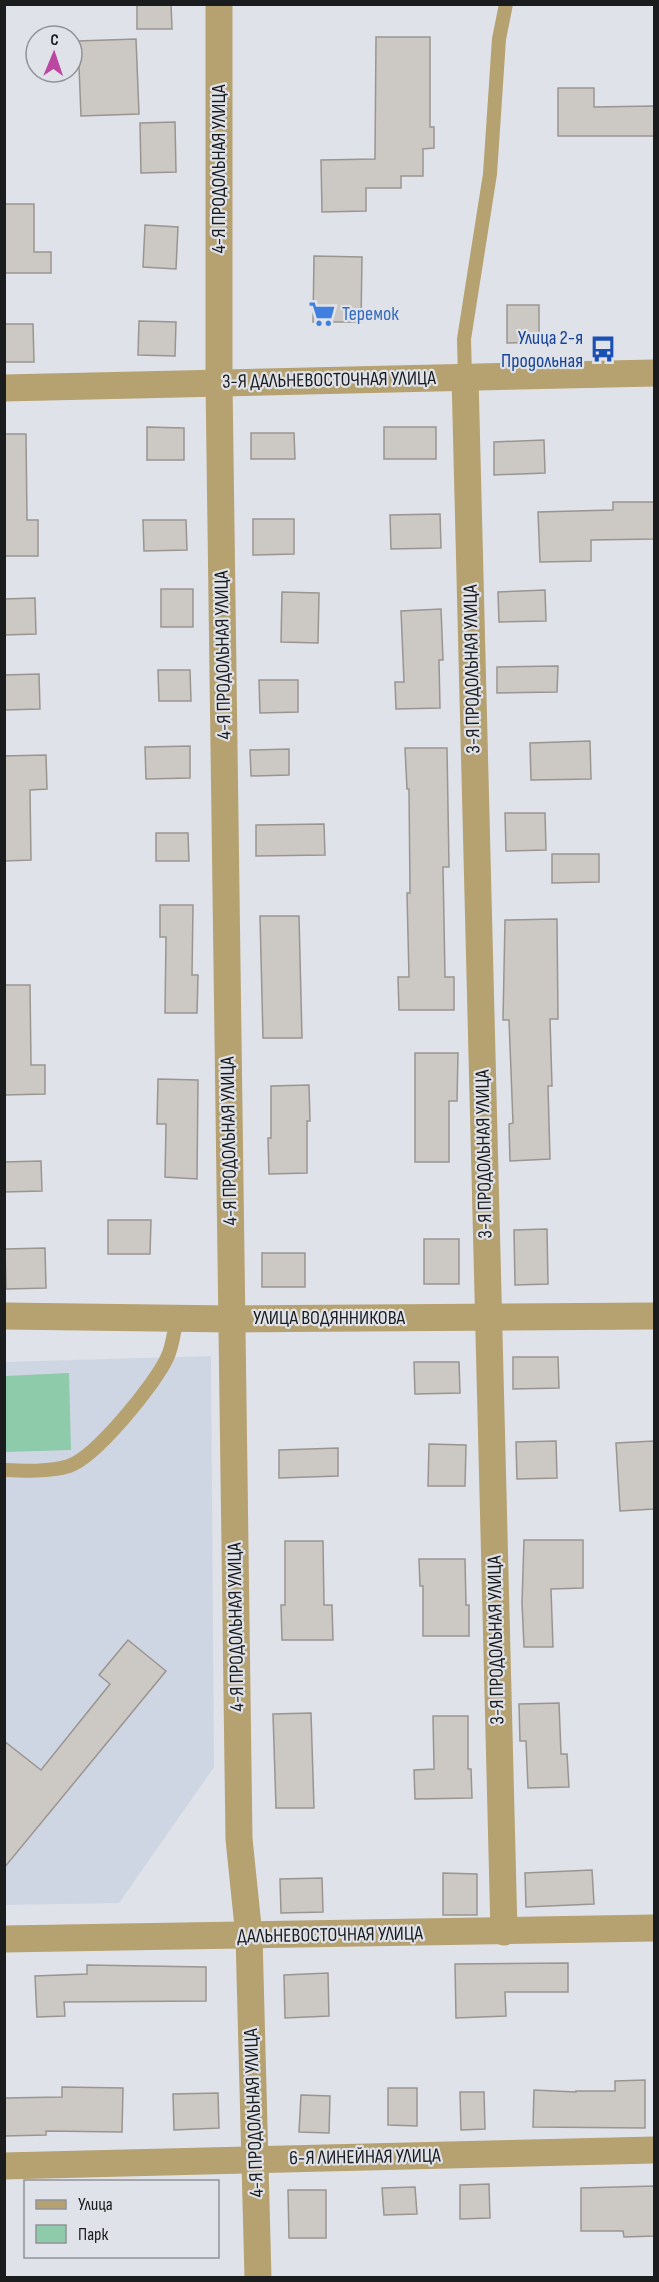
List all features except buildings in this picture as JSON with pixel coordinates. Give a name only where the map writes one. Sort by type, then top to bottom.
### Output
[{"type":"street","name":"4-Я ПРОДОЛЬНАЯ УЛИЦА","points":[[219,4],[219,382],[239,1839],[249,1936],[258,2277]]},
{"type":"street","name":"3-Я ДАЛЬНЕВОСТОЧНАЯ УЛИЦА","points":[[4,388],[654,373]]},
{"type":"street","name":"3-Я ПРОДОЛЬНАЯ УЛИЦА","points":[[465,377],[504,1932]]},
{"type":"street","name":"УЛИЦА ВОДЯННИКОВА","points":[[4,1316],[231,1319],[654,1316]]},
{"type":"street","name":"ДАЛЬНЕВОСТОЧНАЯ УЛИЦА","points":[[4,1939],[654,1928]]},
{"type":"street","name":"6-Я ЛИНЕЙНАЯ УЛИЦА","points":[[4,2166],[654,2150]]},
{"type":"lane","points":[[465,377],[464,339],[490,174],[499,39],[506,4]]},
{"type":"lane","points":[[4,1470],[31,1471],[70,1466],[96,1447],[135,1404],[168,1357],[177,1317]]},
{"type":"shaded area","points":[[211,1356],[214,1767],[119,1903],[5,1905],[4,1362]]},
{"type":"green space","points":[[69,1373],[71,1450],[5,1452],[5,1376]]},
{"type":"place","name":"Теремок","points":[[322,314]]},
{"type":"place","name":"Улица 2-я Продольная","points":[[603,349]]}]
